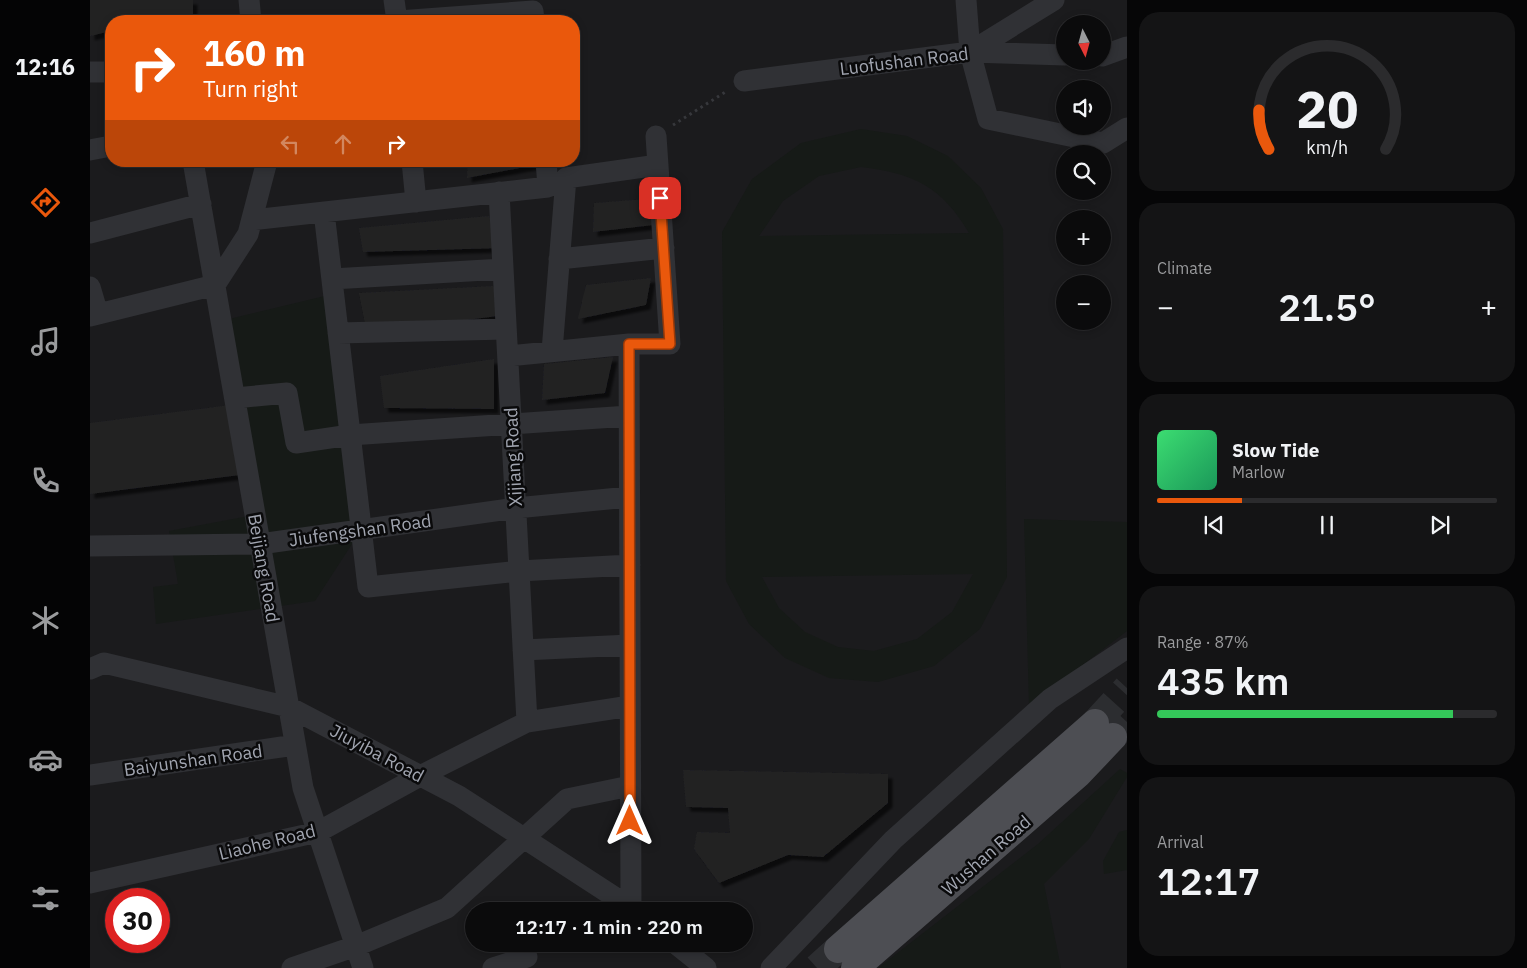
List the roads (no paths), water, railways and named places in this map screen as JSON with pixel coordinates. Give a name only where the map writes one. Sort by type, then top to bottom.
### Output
[{"type":"main road","name":"Wushan Road","points":[[846,958],[1104,730]]},
{"type":"street","points":[[248,0],[250,15]]},
{"type":"street","points":[[394,0],[396,15]]},
{"type":"street","points":[[966,0],[970,52],[988,119],[1103,143],[1127,128]]},
{"type":"street","points":[[970,52],[1054,0]]},
{"type":"street","points":[[479,15],[533,11],[533,15]]},
{"type":"street","points":[[1111,53],[1127,47]]},
{"type":"street","name":"Luofushan Road","points":[[744,81],[970,52],[1056,55]]},
{"type":"street","points":[[90,72],[105,72]]},
{"type":"street","points":[[508,356],[629,344],[670,344],[656,136]]},
{"type":"street","points":[[90,150],[105,147]]},
{"type":"street","points":[[552,352],[566,178],[658,165]]},
{"type":"street","name":"Beijiang Road","points":[[194,167],[303,788],[363,968]]},
{"type":"street","points":[[90,287],[94,315],[215,285],[248,234],[265,167]]},
{"type":"street","points":[[413,167],[416,202]]},
{"type":"street","points":[[252,220],[548,186],[546,167]]},
{"type":"street","name":"Xijiang Road","points":[[499,192],[527,722]]},
{"type":"street","points":[[90,233],[201,204]]},
{"type":"street","points":[[324,212],[368,587],[519,571],[630,565]]},
{"type":"street","points":[[559,259],[664,248]]},
{"type":"street","points":[[332,279],[503,269]]},
{"type":"street","points":[[338,334],[506,329]]},
{"type":"street","points":[[629,344],[630,786],[633,902]]},
{"type":"street","points":[[235,398],[287,393],[296,443],[350,435],[511,426],[629,416]]},
{"type":"street","name":"Jiufengshan Road","points":[[90,546],[260,544],[516,508],[629,497]]},
{"type":"street","points":[[523,650],[630,645]]},
{"type":"street","points":[[771,968],[893,840],[1050,699],[1127,648]]},
{"type":"street","name":"Jiuyiba Road","points":[[90,669],[104,664],[289,707],[459,796],[622,902]]},
{"type":"street","name":"Liaohe Road","points":[[90,883],[318,832],[420,776],[527,722],[630,706]]},
{"type":"street","name":"Baiyunshan Road","points":[[90,776],[295,745]]},
{"type":"street","points":[[292,968],[356,946],[447,908],[567,799],[630,786]]},
{"type":"street","points":[[686,952],[706,968]]},
{"type":"street","points":[[493,968],[527,957]]},
{"type":"tunnel","points":[[1095,723],[1127,688]]},
{"type":"tunnel","points":[[1113,737],[1127,722]]},
{"type":"tunnel","points":[[817,968],[838,949]]}]
